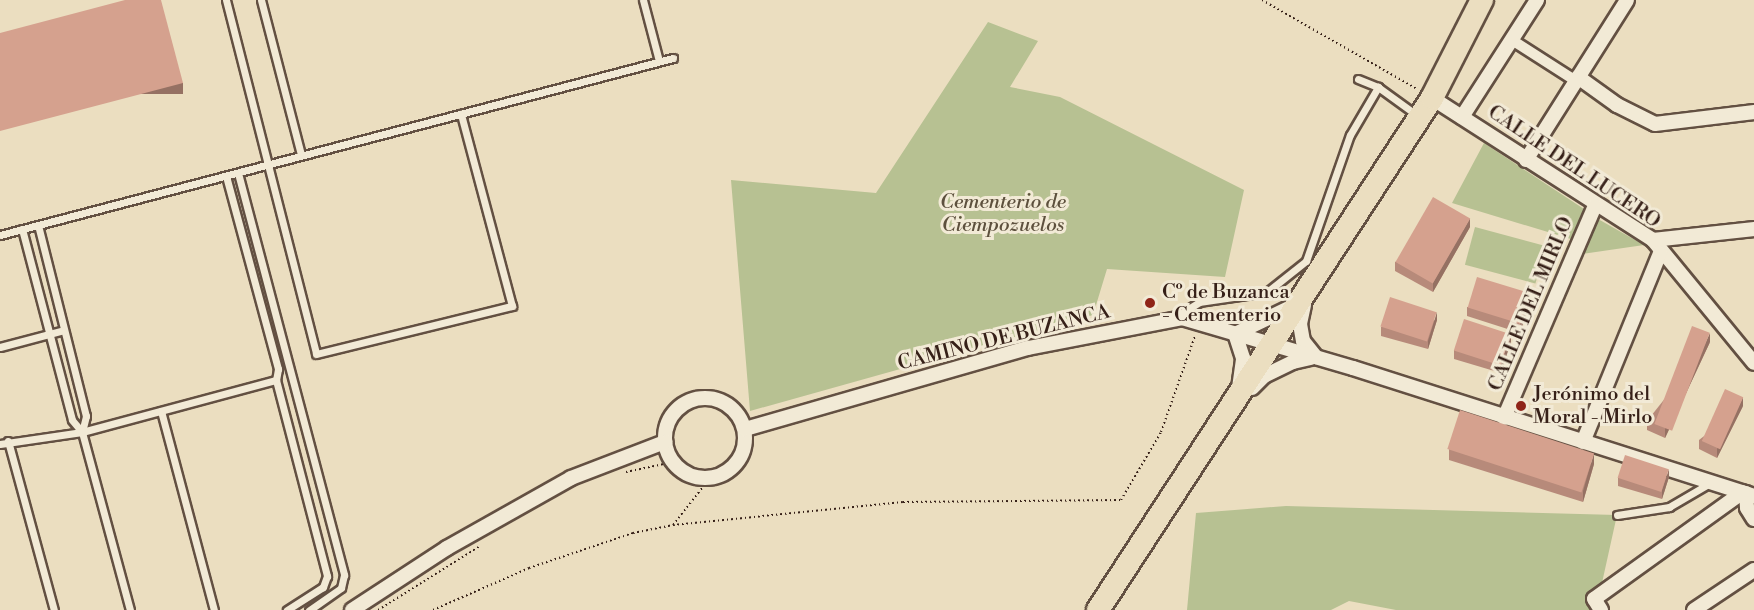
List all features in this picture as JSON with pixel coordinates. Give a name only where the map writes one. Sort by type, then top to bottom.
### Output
[{"type":"main road","points":[[1098,610],[1305,298],[1432,98],[1482,0]]},
{"type":"street","points":[[1462,117],[1537,0]]},
{"type":"street","points":[[1526,160],[1627,0]]},
{"type":"street","points":[[1512,40],[1617,105],[1655,124],[1754,112]]},
{"type":"street","name":"CALLE DEL LUCERO","points":[[1432,98],[1595,206],[1653,240],[1660,253],[1749,350],[1754,363]]},
{"type":"street","name":"CALLE DEL MIRLO","points":[[1504,418],[1595,206]]},
{"type":"street","points":[[1653,240],[1754,229]]},
{"type":"street","points":[[1583,442],[1660,253]]},
{"type":"street","points":[[1237,402],[1243,358],[1234,334],[1276,317],[1305,298]]},
{"type":"street","points":[[1237,402],[1264,376],[1293,362],[1316,357],[1303,341],[1299,324],[1305,298]]},
{"type":"street","name":"CAMINO DE BUZANCA","points":[[745,429],[1028,348],[1182,318],[1316,357],[1748,493]]},
{"type":"street","points":[[702,397],[731,406],[745,429],[746,442],[737,463],[723,474],[710,478],[689,475],[669,453],[666,428],[674,412],[689,401],[702,397]]},
{"type":"street","points":[[352,610],[447,548],[571,478],[643,454],[669,453]]},
{"type":"street","points":[[1748,493],[1747,508],[1754,519]]},
{"type":"street","points":[[1598,605],[1748,493]]},
{"type":"street","points":[[1694,610],[1754,570]]},
{"type":"lane","points":[[226,0],[316,354],[512,306],[461,114]]},
{"type":"lane","points":[[261,0],[301,156]]},
{"type":"lane","points":[[644,0],[659,62]]},
{"type":"lane","points":[[0,235],[673,58]]},
{"type":"lane","points":[[1358,80],[1378,87],[1420,117]]},
{"type":"lane","points":[[1170,320],[1199,302],[1267,292],[1306,261],[1350,135],[1378,87]]},
{"type":"lane","points":[[238,173],[344,575],[341,588],[309,610]]},
{"type":"lane","points":[[226,176],[278,369],[276,380],[327,576],[323,586],[287,610]]},
{"type":"lane","points":[[38,225],[86,416],[82,432]]},
{"type":"lane","points":[[22,230],[72,420],[82,432],[130,610]]},
{"type":"lane","points":[[0,347],[64,330]]},
{"type":"lane","points":[[54,610],[4,442],[82,432],[276,380]]},
{"type":"lane","points":[[161,411],[214,610]]},
{"type":"lane","points":[[1617,515],[1669,507],[1712,482]]},
{"type":"path","points":[[1262,0],[1432,98]]},
{"type":"path","points":[[434,610],[529,568],[633,533],[673,525],[903,502],[1121,500],[1161,432],[1199,323]]},
{"type":"path","points":[[620,474],[669,453]]},
{"type":"path","points":[[673,525],[710,478]]},
{"type":"path","points":[[378,610],[487,541]]},
{"type":"green space","name":"Cementerio de Ciempozuelos","points":[[988,22],[1038,41],[1010,87],[1060,97],[1244,190],[1225,277],[1107,269],[1093,315],[750,411],[731,180],[876,193]]},
{"type":"green space","points":[[1484,143],[1584,209],[1571,239],[1452,203]]},
{"type":"green space","points":[[1598,219],[1644,245],[1582,254]]},
{"type":"green space","points":[[1475,227],[1546,246],[1535,284],[1465,265]]},
{"type":"green space","points":[[1286,506],[1617,515],[1596,610],[1396,610],[1349,601],[1331,610],[1187,610],[1196,513]]},
{"type":"building","points":[[125,0],[161,0],[183,83],[0,131],[0,33]]},
{"type":"building","points":[[1433,197],[1470,218],[1433,283],[1396,262]]},
{"type":"building","points":[[1477,277],[1530,293],[1520,324],[1468,308]]},
{"type":"building","points":[[1390,297],[1437,312],[1427,342],[1380,326]]},
{"type":"building","points":[[1464,319],[1511,334],[1500,366],[1454,350]]},
{"type":"building","points":[[1692,326],[1710,333],[1672,431],[1654,424]]},
{"type":"building","points":[[1725,389],[1743,397],[1720,449],[1702,441]]},
{"type":"building","points":[[1460,410],[1594,454],[1581,493],[1447,449]]},
{"type":"building","points":[[1625,455],[1669,469],[1661,492],[1618,478]]},
{"type":"place","name":"Cº de Buzanca - Cementerio","points":[[1150,303]]},
{"type":"place","name":"Jerónimo del Moral - Mirlo","points":[[1521,406]]}]
